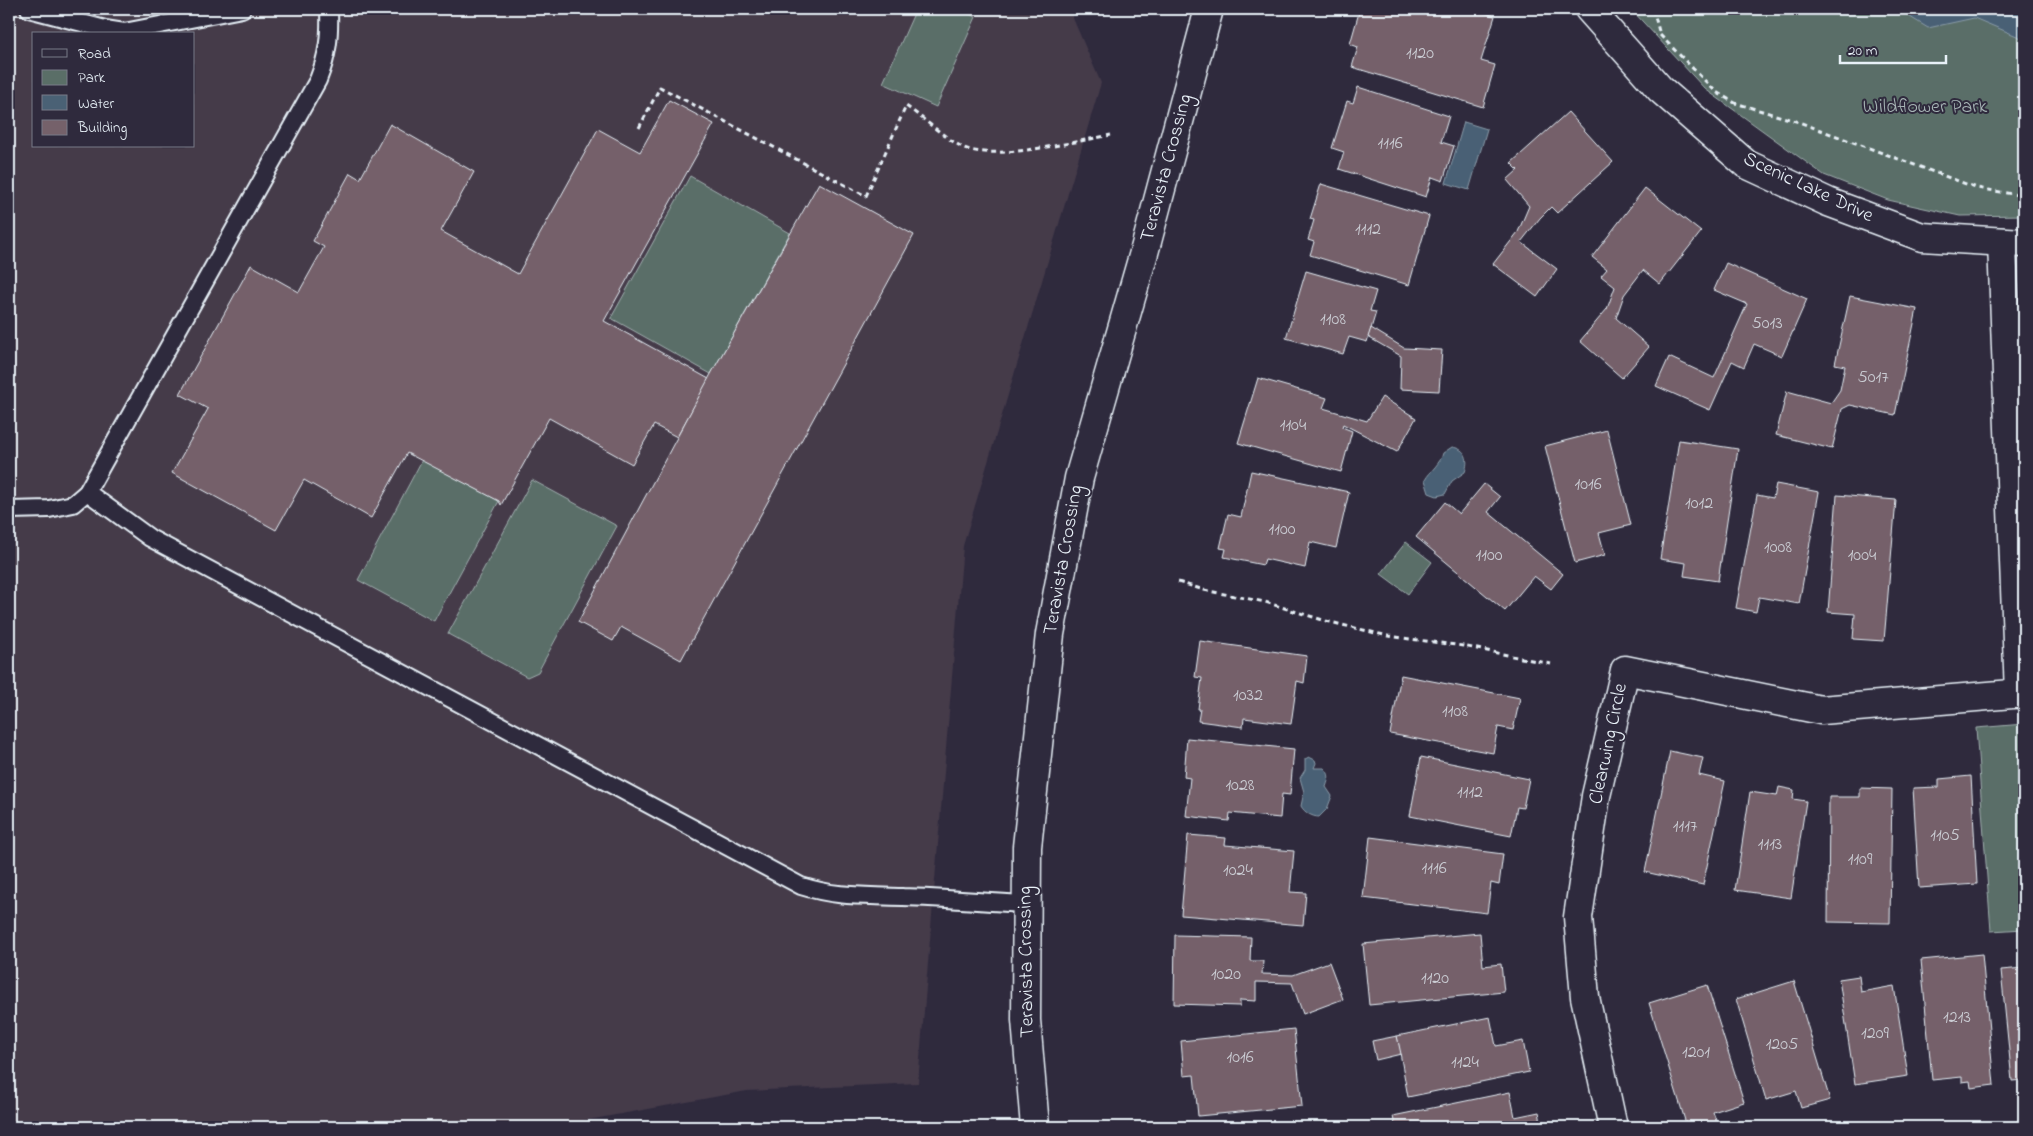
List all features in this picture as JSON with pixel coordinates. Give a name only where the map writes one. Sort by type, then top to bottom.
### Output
[{"type":"street","name":"Teravista Crossing","points":[[1035,1127],[1026,1020],[1027,847],[1050,634],[1079,478],[1145,250],[1209,9]]},
{"type":"street","name":"Scenic Lake Drive","points":[[1589,9],[1660,89],[1746,164],[1828,202],[1922,237],[2013,242]]},
{"type":"street","points":[[2013,242],[2021,694]]},
{"type":"street","name":"Clearwing Circle","points":[[1613,1127],[1585,997],[1578,917],[1596,796],[1625,670],[1821,710],[2021,694]]},
{"type":"lane","points":[[29,9],[105,30],[124,32],[242,9]]},
{"type":"lane","points":[[9,510],[49,509],[73,504],[87,492],[318,80],[328,52],[329,9]]},
{"type":"lane","points":[[87,492],[150,538],[801,886],[826,893],[852,897],[904,897],[1026,904]]},
{"type":"path","points":[[1653,9],[1660,36],[1716,92],[1735,103],[1796,121],[1977,188],[2024,196]]},
{"type":"path","points":[[639,128],[660,88],[866,196],[906,106],[963,148],[992,152],[1032,149],[1111,135]]},
{"type":"path","points":[[1178,582],[1204,590],[1265,602],[1326,621],[1388,636],[1463,646],[1551,664]]},
{"type":"shaded area","points":[[9,9],[1069,9],[1101,83],[963,546],[918,1083],[747,1091],[550,1127],[9,1127]]},
{"type":"green space","points":[[916,9],[957,9],[976,17],[936,107],[883,83]]},
{"type":"green space","name":"Wildflower Park","points":[[1631,9],[2024,9],[2024,215],[1960,216],[1888,200],[1824,175],[1705,89]]},
{"type":"green space","points":[[690,176],[790,233],[711,374],[611,318]]},
{"type":"green space","points":[[422,460],[499,501],[434,621],[358,580]]},
{"type":"green space","points":[[532,480],[617,526],[538,672],[527,677],[448,634]]},
{"type":"green space","points":[[1406,542],[1432,562],[1408,594],[1381,574]]},
{"type":"green space","points":[[2024,724],[2024,929],[1991,931],[1976,728]]},
{"type":"water","points":[[1897,9],[2024,9],[2024,39],[1974,18],[1928,28]]},
{"type":"water","points":[[1464,122],[1487,129],[1469,190],[1446,183]]},
{"type":"water","points":[[1452,447],[1461,450],[1466,456],[1465,472],[1452,481],[1445,494],[1437,496],[1429,493],[1425,480],[1443,453]]},
{"type":"water","points":[[1309,757],[1315,760],[1314,768],[1324,768],[1326,770],[1329,779],[1326,787],[1332,796],[1327,809],[1319,817],[1308,814],[1301,806],[1304,792],[1300,778],[1305,770],[1305,759]]},
{"type":"building","points":[[1360,9],[1472,9],[1495,16],[1481,61],[1495,65],[1483,107],[1352,67],[1358,47],[1350,44]]},
{"type":"building","points":[[1358,87],[1449,116],[1441,142],[1454,146],[1443,181],[1432,177],[1426,197],[1339,169],[1344,152],[1332,148],[1347,101],[1353,103]]},
{"type":"building","points":[[669,100],[714,124],[604,321],[709,379],[677,437],[654,425],[632,464],[549,418],[501,505],[499,501],[407,453],[371,518],[304,480],[276,530],[172,473],[208,409],[180,394],[251,265],[299,292],[324,247],[313,241],[350,173],[360,179],[390,124],[474,172],[441,231],[518,274],[598,129],[640,152]]},
{"type":"building","points":[[1568,112],[1613,162],[1557,213],[1551,207],[1521,242],[1557,269],[1537,297],[1493,264],[1518,232],[1529,206],[1507,180],[1518,170],[1511,163]]},
{"type":"building","points":[[819,183],[914,235],[681,660],[621,627],[613,641],[578,622],[711,374]]},
{"type":"building","points":[[1321,184],[1429,216],[1409,285],[1310,255],[1314,242],[1308,240],[1314,220],[1310,219]]},
{"type":"building","points":[[1645,188],[1701,232],[1660,284],[1643,270],[1624,295],[1616,318],[1649,347],[1622,378],[1580,341],[1607,309],[1615,287],[1601,276],[1607,269],[1592,257]]},
{"type":"building","points":[[1726,263],[1807,299],[1782,356],[1754,344],[1744,367],[1732,361],[1710,410],[1656,386],[1669,357],[1714,378],[1747,304],[1714,290]]},
{"type":"building","points":[[1306,271],[1376,291],[1370,311],[1376,312],[1367,342],[1349,337],[1343,354],[1286,338]]},
{"type":"building","points":[[1850,296],[1917,309],[1895,415],[1850,405],[1842,409],[1832,449],[1776,435],[1787,391],[1831,403],[1840,390],[1845,366],[1835,364]]},
{"type":"building","points":[[1371,328],[1404,348],[1442,350],[1439,391],[1400,389],[1401,356],[1368,337]]},
{"type":"building","points":[[1258,378],[1327,398],[1323,408],[1367,421],[1382,397],[1416,418],[1397,452],[1343,424],[1342,427],[1352,431],[1341,472],[1238,443]]},
{"type":"building","points":[[1607,430],[1631,525],[1599,533],[1605,555],[1575,563],[1545,446]]},
{"type":"building","points":[[1679,440],[1738,449],[1718,581],[1684,576],[1686,563],[1660,559]]},
{"type":"building","points":[[1251,471],[1349,492],[1336,548],[1310,542],[1305,568],[1265,559],[1263,565],[1224,557],[1226,549],[1220,548],[1228,514],[1241,517]]},
{"type":"building","points":[[1484,484],[1500,497],[1488,512],[1563,574],[1551,589],[1534,576],[1505,611],[1416,537],[1445,502],[1459,514]]},
{"type":"building","points":[[1776,484],[1819,492],[1799,604],[1759,597],[1756,612],[1736,608],[1757,495],[1773,498]]},
{"type":"building","points":[[1837,495],[1896,500],[1884,641],[1853,639],[1855,614],[1828,612]]},
{"type":"building","points":[[1200,641],[1307,656],[1304,683],[1297,681],[1291,724],[1244,718],[1243,727],[1198,721],[1202,678],[1195,677]]},
{"type":"building","points":[[1401,675],[1520,698],[1513,730],[1498,727],[1493,753],[1390,734]]},
{"type":"building","points":[[1187,738],[1294,749],[1290,795],[1282,794],[1280,818],[1230,813],[1229,821],[1186,816],[1190,778],[1184,777]]},
{"type":"building","points":[[1670,751],[1703,758],[1699,775],[1725,781],[1703,885],[1645,872]]},
{"type":"building","points":[[1421,757],[1529,779],[1523,808],[1517,807],[1511,836],[1410,816]]},
{"type":"building","points":[[1971,776],[1977,884],[1919,888],[1913,788],[1939,787],[1939,779]]},
{"type":"building","points":[[1779,787],[1794,790],[1793,799],[1806,801],[1791,898],[1735,890],[1750,792],[1777,796]]},
{"type":"building","points":[[1860,788],[1892,789],[1890,923],[1828,922],[1829,797],[1860,797]]},
{"type":"building","points":[[1188,835],[1226,838],[1225,845],[1294,851],[1290,892],[1306,893],[1303,925],[1181,915]]},
{"type":"building","points":[[1370,837],[1503,854],[1499,885],[1491,883],[1487,913],[1363,898]]},
{"type":"building","points":[[1480,933],[1483,966],[1501,964],[1504,992],[1369,1005],[1363,944]]},
{"type":"building","points":[[1175,935],[1251,937],[1250,961],[1263,961],[1262,974],[1293,975],[1329,962],[1343,999],[1303,1014],[1292,983],[1256,982],[1256,1001],[1240,1000],[1240,1006],[1174,1004]]},
{"type":"building","points":[[1982,954],[1994,1085],[1971,1088],[1970,1081],[1962,1082],[1962,1077],[1932,1080],[1921,960]]},
{"type":"building","points":[[2024,968],[2024,1080],[2012,1081],[2001,970]]},
{"type":"building","points":[[1859,976],[1861,992],[1894,986],[1908,1076],[1855,1084],[1839,979]]},
{"type":"building","points":[[1794,981],[1830,1100],[1801,1108],[1796,1091],[1766,1100],[1736,999]]},
{"type":"building","points":[[1707,985],[1744,1102],[1713,1112],[1718,1126],[1687,1127],[1649,1003]]},
{"type":"building","points":[[1490,1017],[1496,1046],[1523,1041],[1529,1072],[1408,1097],[1397,1036]]},
{"type":"building","points":[[1294,1029],[1302,1106],[1198,1116],[1194,1075],[1184,1076],[1181,1041]]},
{"type":"building","points":[[1397,1036],[1401,1054],[1376,1060],[1372,1041]]},
{"type":"building","points":[[1510,1092],[1515,1117],[1539,1112],[1542,1127],[1395,1127],[1393,1116]]}]
